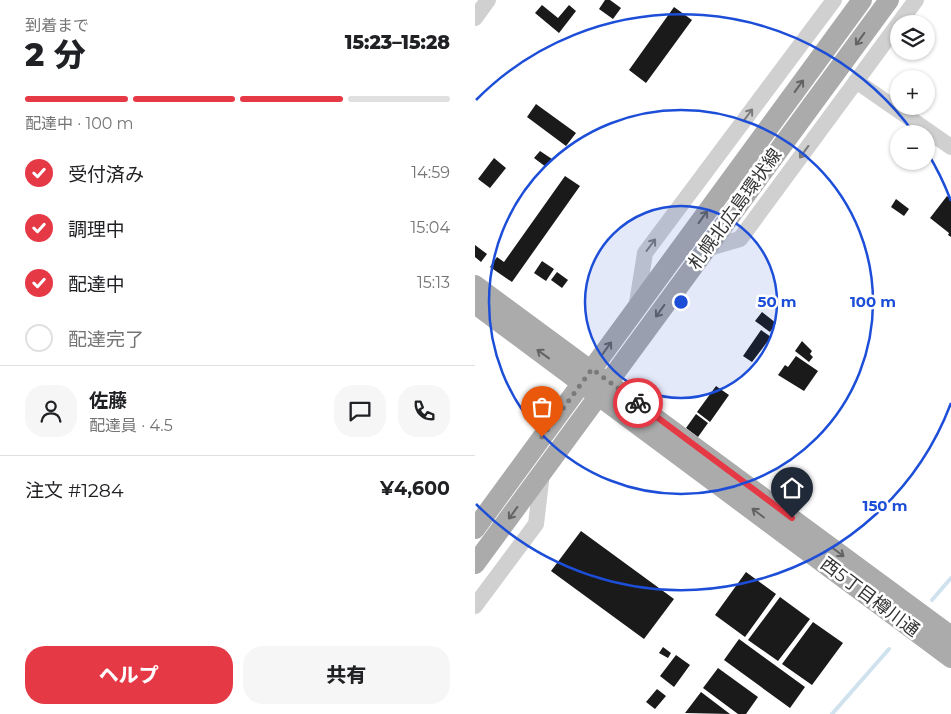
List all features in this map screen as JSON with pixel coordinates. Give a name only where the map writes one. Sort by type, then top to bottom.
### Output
[{"type":"main road","name":"札幌北広島環状線","points":[[475,528],[863,0]]},
{"type":"main road","name":"札幌北広島環状線","points":[[475,564],[889,0]]},
{"type":"main road","name":"西5丁目樽川通","points":[[475,285],[603,389],[951,658]]},
{"type":"main road","name":"西5丁目樽川通","points":[[475,304],[586,375]]},
{"type":"main road","name":"西5丁目樽川通","points":[[603,389],[951,636]]},
{"type":"street","points":[[475,18],[488,0]]},
{"type":"street","points":[[636,308],[645,253],[834,0]]},
{"type":"street","points":[[706,249],[740,239],[916,0]]},
{"type":"street","points":[[856,81],[951,147]]},
{"type":"street","points":[[475,606],[536,524],[542,472]]},
{"type":"building","points":[[605,0],[610,0],[621,8],[613,19],[599,9]]},
{"type":"building","points":[[542,5],[558,18],[569,5],[576,11],[559,33],[535,13]]},
{"type":"building","points":[[674,7],[692,20],[646,83],[629,70]]},
{"type":"building","points":[[536,104],[576,133],[566,146],[527,117]]},
{"type":"building","points":[[540,151],[552,159],[546,167],[534,158]]},
{"type":"building","points":[[494,158],[506,168],[490,188],[478,179]]},
{"type":"building","points":[[565,176],[580,186],[512,282],[490,267],[497,257],[504,262]]},
{"type":"building","points":[[947,196],[951,199],[951,237],[948,235],[949,233],[930,218]]},
{"type":"building","points":[[896,199],[909,209],[904,216],[891,207]]},
{"type":"building","points":[[475,245],[487,254],[481,262],[475,257]]},
{"type":"building","points":[[542,261],[554,269],[546,281],[534,273]]},
{"type":"building","points":[[557,272],[568,280],[562,288],[551,280]]},
{"type":"building","points":[[762,312],[776,323],[770,332],[755,321]]},
{"type":"building","points":[[761,330],[771,337],[752,362],[743,356]]},
{"type":"building","points":[[802,341],[812,351],[810,354],[813,357],[809,362],[795,351]]},
{"type":"building","points":[[796,356],[818,371],[804,391],[778,375],[785,365],[788,367]]},
{"type":"building","points":[[716,386],[729,395],[710,422],[697,412]]},
{"type":"building","points":[[696,414],[708,423],[698,437],[686,428]]},
{"type":"building","points":[[581,531],[674,599],[644,639],[551,571]]},
{"type":"building","points":[[746,572],[776,594],[745,637],[715,615]]},
{"type":"building","points":[[780,597],[810,619],[778,661],[748,640]]},
{"type":"building","points":[[813,622],[843,643],[812,685],[782,664]]},
{"type":"building","points":[[739,639],[805,687],[790,708],[724,660]]},
{"type":"building","points":[[663,647],[671,653],[668,658],[659,653]]},
{"type":"building","points":[[676,655],[690,665],[674,687],[660,676]]},
{"type":"building","points":[[718,668],[758,697],[746,714],[738,714],[703,688]]},
{"type":"building","points":[[657,689],[666,696],[655,709],[646,702]]},
{"type":"building","points":[[701,692],[730,714],[685,713]]},
{"type":"waterway","points":[[932,600],[951,578]]},
{"type":"waterway","points":[[832,714],[889,649]]},
{"type":"way so far","points":[[542,437],[592,369],[638,403]]},
{"type":"route","points":[[638,403],[792,518]]}]
